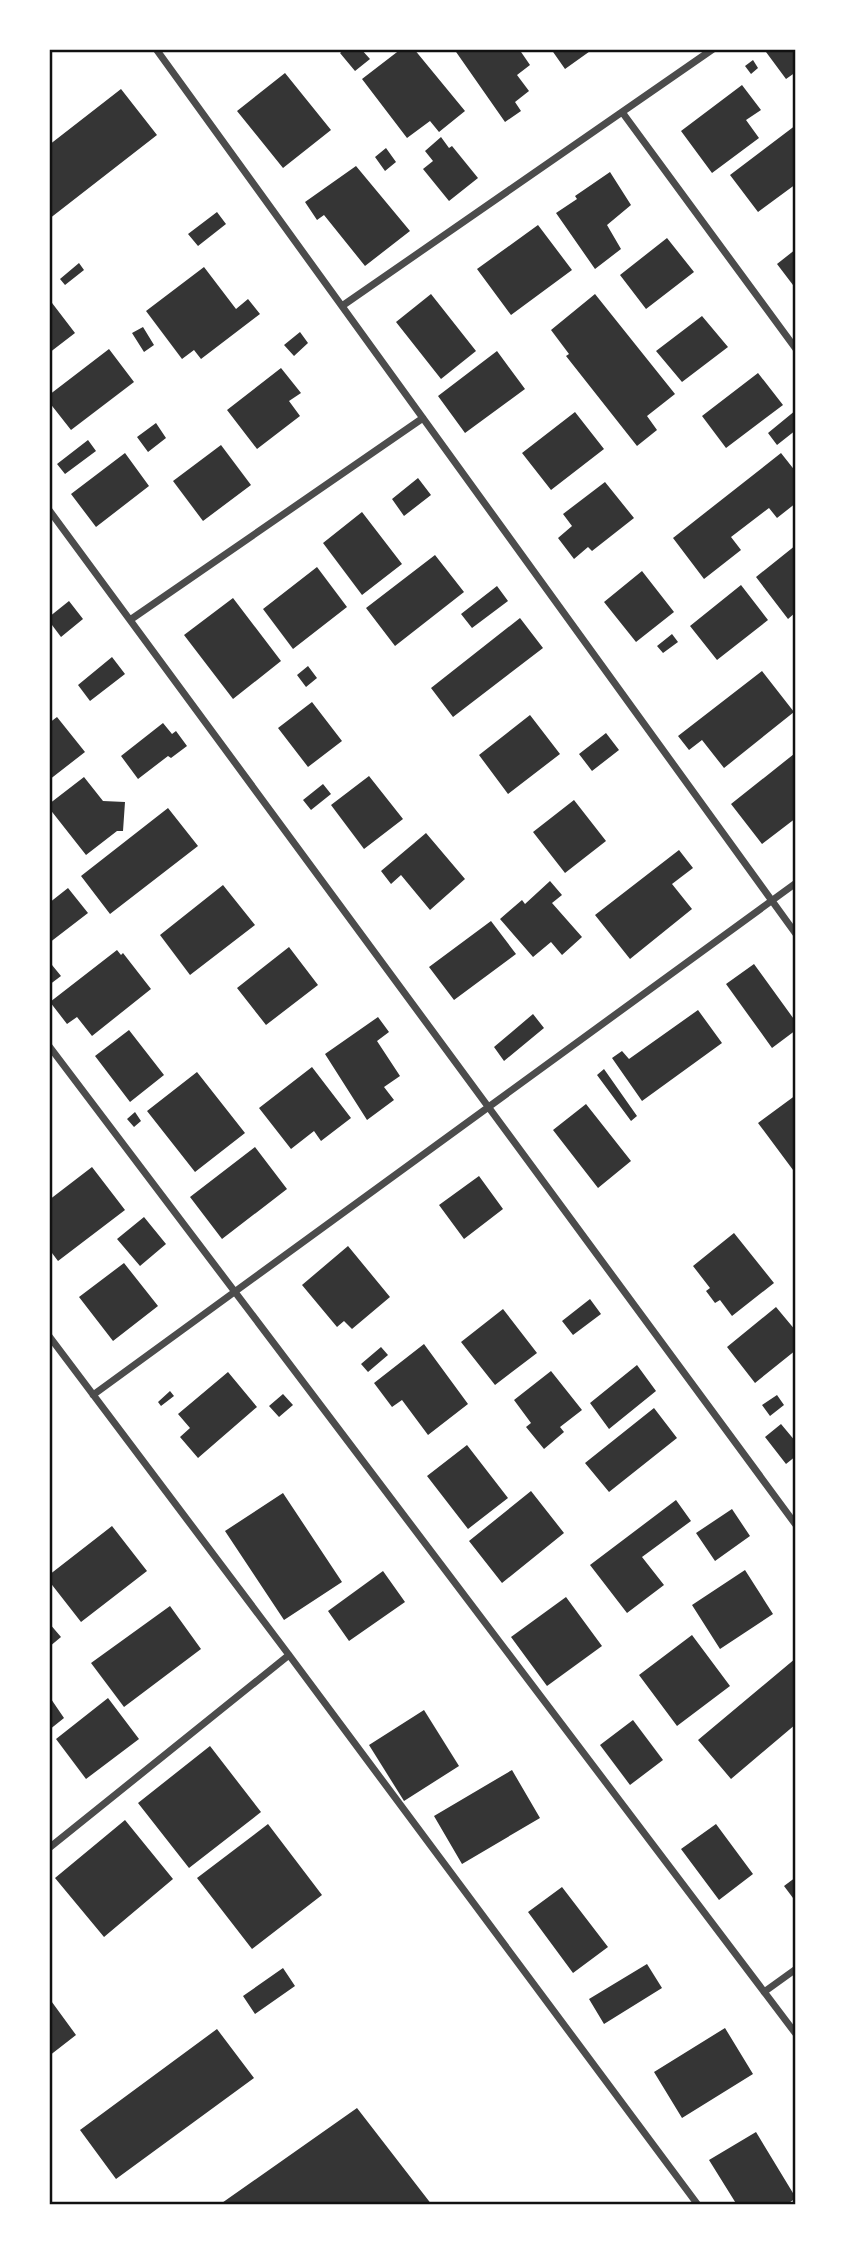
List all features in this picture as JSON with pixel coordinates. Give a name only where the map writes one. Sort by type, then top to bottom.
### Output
[{"type":"street","points":[[156,49],[796,934]]},
{"type":"street","points":[[342,306],[713,49]]},
{"type":"street","points":[[622,112],[796,349]]},
{"type":"street","points":[[130,620],[423,418]]},
{"type":"street","points":[[49,510],[796,1525]]},
{"type":"street","points":[[93,1395],[796,883]]},
{"type":"street","points":[[49,1046],[796,2034]]},
{"type":"street","points":[[49,1336],[698,2205]]},
{"type":"street","points":[[49,1848],[289,1654]]},
{"type":"street","points":[[764,1992],[796,1969]]},
{"type":"building","points":[[345,49],[361,49],[370,59],[355,71],[340,53]]},
{"type":"building","points":[[401,49],[414,49],[465,111],[439,132],[430,121],[407,138],[362,79]]},
{"type":"building","points":[[454,49],[519,49],[530,65],[517,75],[529,91],[515,102],[521,111],[505,122]]},
{"type":"building","points":[[551,49],[593,49],[565,69]]},
{"type":"building","points":[[771,49],[795,49],[796,72],[786,79],[766,52]]},
{"type":"building","points":[[753,60],[758,68],[751,74],[745,66]]},
{"type":"building","points":[[285,73],[331,130],[283,168],[237,111]]},
{"type":"building","points":[[742,85],[761,110],[746,120],[759,138],[712,173],[681,131]]},
{"type":"building","points":[[121,89],[157,135],[49,219],[49,145]]},
{"type":"building","points":[[796,125],[796,184],[758,212],[730,175]]},
{"type":"building","points":[[441,137],[449,148],[452,146],[478,178],[449,201],[423,169],[433,161],[425,151]]},
{"type":"building","points":[[386,148],[396,162],[385,171],[375,157]]},
{"type":"building","points":[[356,166],[410,231],[365,266],[324,215],[317,220],[305,202]]},
{"type":"building","points":[[610,172],[631,205],[607,225],[621,249],[595,269],[556,213]]},
{"type":"building","points":[[217,212],[226,224],[198,246],[188,234]]},
{"type":"building","points":[[538,225],[572,270],[511,315],[477,269]]},
{"type":"building","points":[[667,238],[694,272],[646,309],[620,275]]},
{"type":"building","points":[[796,249],[796,289],[777,264]]},
{"type":"building","points":[[79,263],[84,270],[65,285],[60,279]]},
{"type":"building","points":[[204,267],[236,309],[248,299],[260,314],[201,359],[194,350],[182,359],[146,311]]},
{"type":"building","points":[[431,294],[476,351],[441,379],[396,322]]},
{"type":"building","points":[[595,294],[675,394],[647,416],[657,430],[637,446],[566,356],[569,354],[551,330]]},
{"type":"building","points":[[49,299],[75,333],[49,353]]},
{"type":"building","points":[[702,316],[728,347],[682,382],[656,351]]},
{"type":"building","points":[[143,327],[154,345],[144,352],[132,333]]},
{"type":"building","points":[[300,332],[308,343],[294,356],[284,345]]},
{"type":"building","points":[[109,349],[134,382],[71,430],[49,402],[49,395]]},
{"type":"building","points":[[497,351],[525,389],[465,433],[438,396]]},
{"type":"building","points":[[281,368],[301,393],[289,401],[300,416],[257,449],[227,410]]},
{"type":"building","points":[[758,373],[783,405],[726,448],[702,416]]},
{"type":"building","points":[[796,410],[796,430],[777,445],[768,433]]},
{"type":"building","points":[[575,412],[604,449],[551,490],[522,453]]},
{"type":"building","points":[[156,423],[166,438],[148,452],[137,437]]},
{"type":"building","points":[[88,440],[96,451],[65,474],[57,464]]},
{"type":"building","points":[[221,445],[251,485],[203,521],[173,481]]},
{"type":"building","points":[[125,453],[149,486],[96,527],[71,494]]},
{"type":"building","points":[[781,453],[796,472],[796,503],[777,518],[769,508],[731,537],[741,550],[704,579],[673,538]]},
{"type":"building","points":[[418,478],[431,495],[404,516],[392,499]]},
{"type":"building","points":[[605,482],[634,518],[592,551],[588,547],[574,559],[558,538],[572,526],[563,514]]},
{"type":"building","points":[[362,512],[402,564],[362,595],[323,543]]},
{"type":"building","points":[[796,545],[796,612],[788,619],[756,577]]},
{"type":"building","points":[[435,555],[464,592],[395,646],[366,608]]},
{"type":"building","points":[[317,567],[347,607],[293,649],[263,609]]},
{"type":"building","points":[[642,571],[674,612],[636,642],[604,602]]},
{"type":"building","points":[[741,585],[768,620],[717,660],[690,626]]},
{"type":"building","points":[[497,586],[508,601],[472,628],[461,614]]},
{"type":"building","points":[[233,598],[281,661],[233,699],[184,635]]},
{"type":"building","points":[[69,601],[83,619],[61,637],[49,617]]},
{"type":"building","points":[[520,618],[543,648],[453,717],[431,688]]},
{"type":"building","points":[[672,634],[678,642],[663,653],[657,646]]},
{"type":"building","points":[[112,657],[125,674],[90,701],[78,685]]},
{"type":"building","points":[[308,666],[317,678],[306,687],[297,675]]},
{"type":"building","points":[[762,671],[794,712],[724,768],[702,740],[689,750],[678,736]]},
{"type":"building","points":[[312,702],[342,741],[308,767],[278,728]]},
{"type":"building","points":[[530,715],[560,754],[508,794],[479,755]]},
{"type":"building","points":[[57,717],[85,752],[49,780],[49,723]]},
{"type":"building","points":[[163,723],[172,734],[176,731],[187,746],[171,758],[168,756],[138,779],[121,756]]},
{"type":"building","points":[[606,733],[619,750],[592,771],[579,754]]},
{"type":"building","points":[[794,754],[796,818],[762,844],[731,804]]},
{"type":"building","points":[[369,776],[403,819],[364,849],[331,805]]},
{"type":"building","points":[[84,777],[103,801],[125,802],[123,831],[117,831],[86,855],[49,808],[49,804]]},
{"type":"building","points":[[323,784],[331,794],[311,810],[303,800]]},
{"type":"building","points":[[574,800],[606,841],[565,873],[533,832]]},
{"type":"building","points":[[168,808],[198,846],[110,914],[81,876]]},
{"type":"building","points":[[426,833],[465,879],[430,910],[401,875],[391,884],[381,871]]},
{"type":"building","points":[[679,850],[693,868],[672,884],[692,909],[630,959],[595,915]]},
{"type":"building","points":[[550,881],[562,895],[552,903],[582,937],[562,955],[551,942],[533,957],[500,919],[522,900],[525,904]]},
{"type":"building","points":[[223,885],[255,925],[190,975],[160,935]]},
{"type":"building","points":[[68,888],[88,913],[49,943],[49,903]]},
{"type":"building","points":[[491,921],[516,954],[454,1000],[429,967]]},
{"type":"building","points":[[289,947],[318,985],[266,1025],[237,988]]},
{"type":"building","points":[[117,950],[121,955],[123,953],[151,989],[92,1036],[77,1017],[67,1024],[50,1002]]},
{"type":"building","points":[[754,964],[796,1022],[796,1030],[772,1048],[726,984]]},
{"type":"building","points":[[52,965],[61,976],[49,985],[49,967]]},
{"type":"building","points":[[698,1010],[722,1043],[642,1101],[612,1058],[622,1051],[629,1059]]},
{"type":"building","points":[[533,1014],[544,1028],[504,1061],[494,1047]]},
{"type":"building","points":[[378,1017],[389,1032],[377,1041],[400,1076],[384,1087],[394,1100],[367,1120],[325,1054]]},
{"type":"building","points":[[129,1030],[164,1075],[130,1102],[95,1056]]},
{"type":"building","points":[[312,1067],[351,1118],[321,1141],[314,1131],[291,1149],[259,1108]]},
{"type":"building","points":[[604,1069],[637,1116],[631,1121],[597,1075]]},
{"type":"building","points":[[197,1072],[245,1133],[195,1172],[147,1111]]},
{"type":"building","points":[[796,1095],[796,1174],[758,1123]]},
{"type":"building","points":[[586,1104],[631,1161],[598,1188],[553,1130]]},
{"type":"building","points":[[135,1112],[141,1121],[134,1127],[127,1119]]},
{"type":"building","points":[[255,1147],[287,1189],[222,1239],[190,1197]]},
{"type":"building","points":[[92,1167],[125,1210],[58,1261],[49,1249],[49,1200]]},
{"type":"building","points":[[479,1176],[503,1209],[464,1239],[439,1205]]},
{"type":"building","points":[[144,1217],[166,1244],[140,1266],[117,1239]]},
{"type":"building","points":[[734,1233],[774,1283],[732,1316],[720,1300],[715,1303],[706,1291],[710,1288],[693,1266]]},
{"type":"building","points":[[348,1246],[390,1297],[352,1329],[344,1321],[337,1327],[302,1285]]},
{"type":"building","points":[[124,1263],[158,1306],[113,1341],[79,1297]]},
{"type":"building","points":[[590,1299],[601,1314],[573,1335],[562,1321]]},
{"type":"building","points":[[776,1307],[796,1331],[796,1350],[755,1383],[727,1347]]},
{"type":"building","points":[[503,1309],[537,1353],[495,1385],[461,1342]]},
{"type":"building","points":[[424,1344],[468,1404],[428,1435],[402,1400],[392,1407],[374,1383]]},
{"type":"building","points":[[381,1347],[388,1355],[368,1372],[361,1364]]},
{"type":"building","points":[[637,1365],[656,1391],[609,1429],[590,1403]]},
{"type":"building","points":[[551,1371],[582,1410],[560,1427],[564,1432],[544,1449],[526,1427],[531,1423],[514,1400]]},
{"type":"building","points":[[228,1372],[257,1407],[198,1458],[180,1437],[190,1428],[178,1414]]},
{"type":"building","points":[[170,1391],[174,1396],[161,1406],[158,1402]]},
{"type":"building","points":[[283,1394],[293,1405],[279,1417],[269,1406]]},
{"type":"building","points":[[777,1395],[784,1405],[770,1416],[762,1405]]},
{"type":"building","points":[[654,1408],[677,1438],[609,1492],[585,1463]]},
{"type":"building","points":[[781,1424],[796,1442],[796,1456],[786,1464],[765,1437]]},
{"type":"building","points":[[467,1445],[508,1498],[468,1529],[427,1476]]},
{"type":"building","points":[[531,1491],[564,1533],[502,1583],[469,1541]]},
{"type":"building","points":[[283,1493],[342,1582],[284,1620],[225,1531]]},
{"type":"building","points":[[676,1500],[691,1521],[642,1557],[664,1585],[627,1613],[590,1565]]},
{"type":"building","points":[[732,1509],[750,1536],[715,1561],[696,1533]]},
{"type":"building","points":[[112,1526],[147,1571],[81,1622],[49,1581],[49,1575]]},
{"type":"building","points":[[745,1570],[773,1614],[720,1649],[692,1605]]},
{"type":"building","points":[[383,1571],[405,1602],[349,1641],[328,1611]]},
{"type":"building","points":[[566,1597],[602,1646],[547,1686],[511,1637]]},
{"type":"building","points":[[170,1606],[201,1649],[124,1707],[91,1663]]},
{"type":"building","points":[[49,1623],[61,1637],[49,1647]]},
{"type":"building","points":[[692,1635],[730,1686],[677,1726],[639,1675]]},
{"type":"building","points":[[796,1658],[796,1724],[731,1779],[698,1740]]},
{"type":"building","points":[[49,1696],[64,1718],[49,1730]]},
{"type":"building","points":[[108,1698],[139,1739],[86,1779],[56,1739]]},
{"type":"building","points":[[424,1710],[459,1766],[404,1801],[369,1745]]},
{"type":"building","points":[[633,1720],[663,1760],[630,1785],[600,1745]]},
{"type":"building","points":[[210,1746],[261,1812],[189,1868],[138,1803]]},
{"type":"building","points":[[512,1770],[540,1818],[462,1864],[434,1816]]},
{"type":"building","points":[[125,1820],[173,1879],[104,1937],[55,1878]]},
{"type":"building","points":[[268,1824],[322,1895],[252,1949],[197,1878]]},
{"type":"building","points":[[716,1824],[753,1874],[719,1900],[681,1849]]},
{"type":"building","points":[[796,1877],[796,1902],[784,1886]]},
{"type":"building","points":[[562,1887],[608,1947],[573,1973],[528,1912]]},
{"type":"building","points":[[647,1964],[662,1988],[604,2024],[589,1999]]},
{"type":"building","points":[[283,1968],[295,1986],[255,2014],[243,1996]]},
{"type":"building","points":[[49,1998],[76,2035],[49,2056]]},
{"type":"building","points":[[725,2028],[753,2074],[682,2118],[654,2072]]},
{"type":"building","points":[[217,2029],[254,2078],[116,2179],[80,2130]]},
{"type":"building","points":[[357,2108],[432,2205],[219,2205]]},
{"type":"building","points":[[756,2132],[796,2198],[786,2205],[737,2205],[709,2160]]}]
